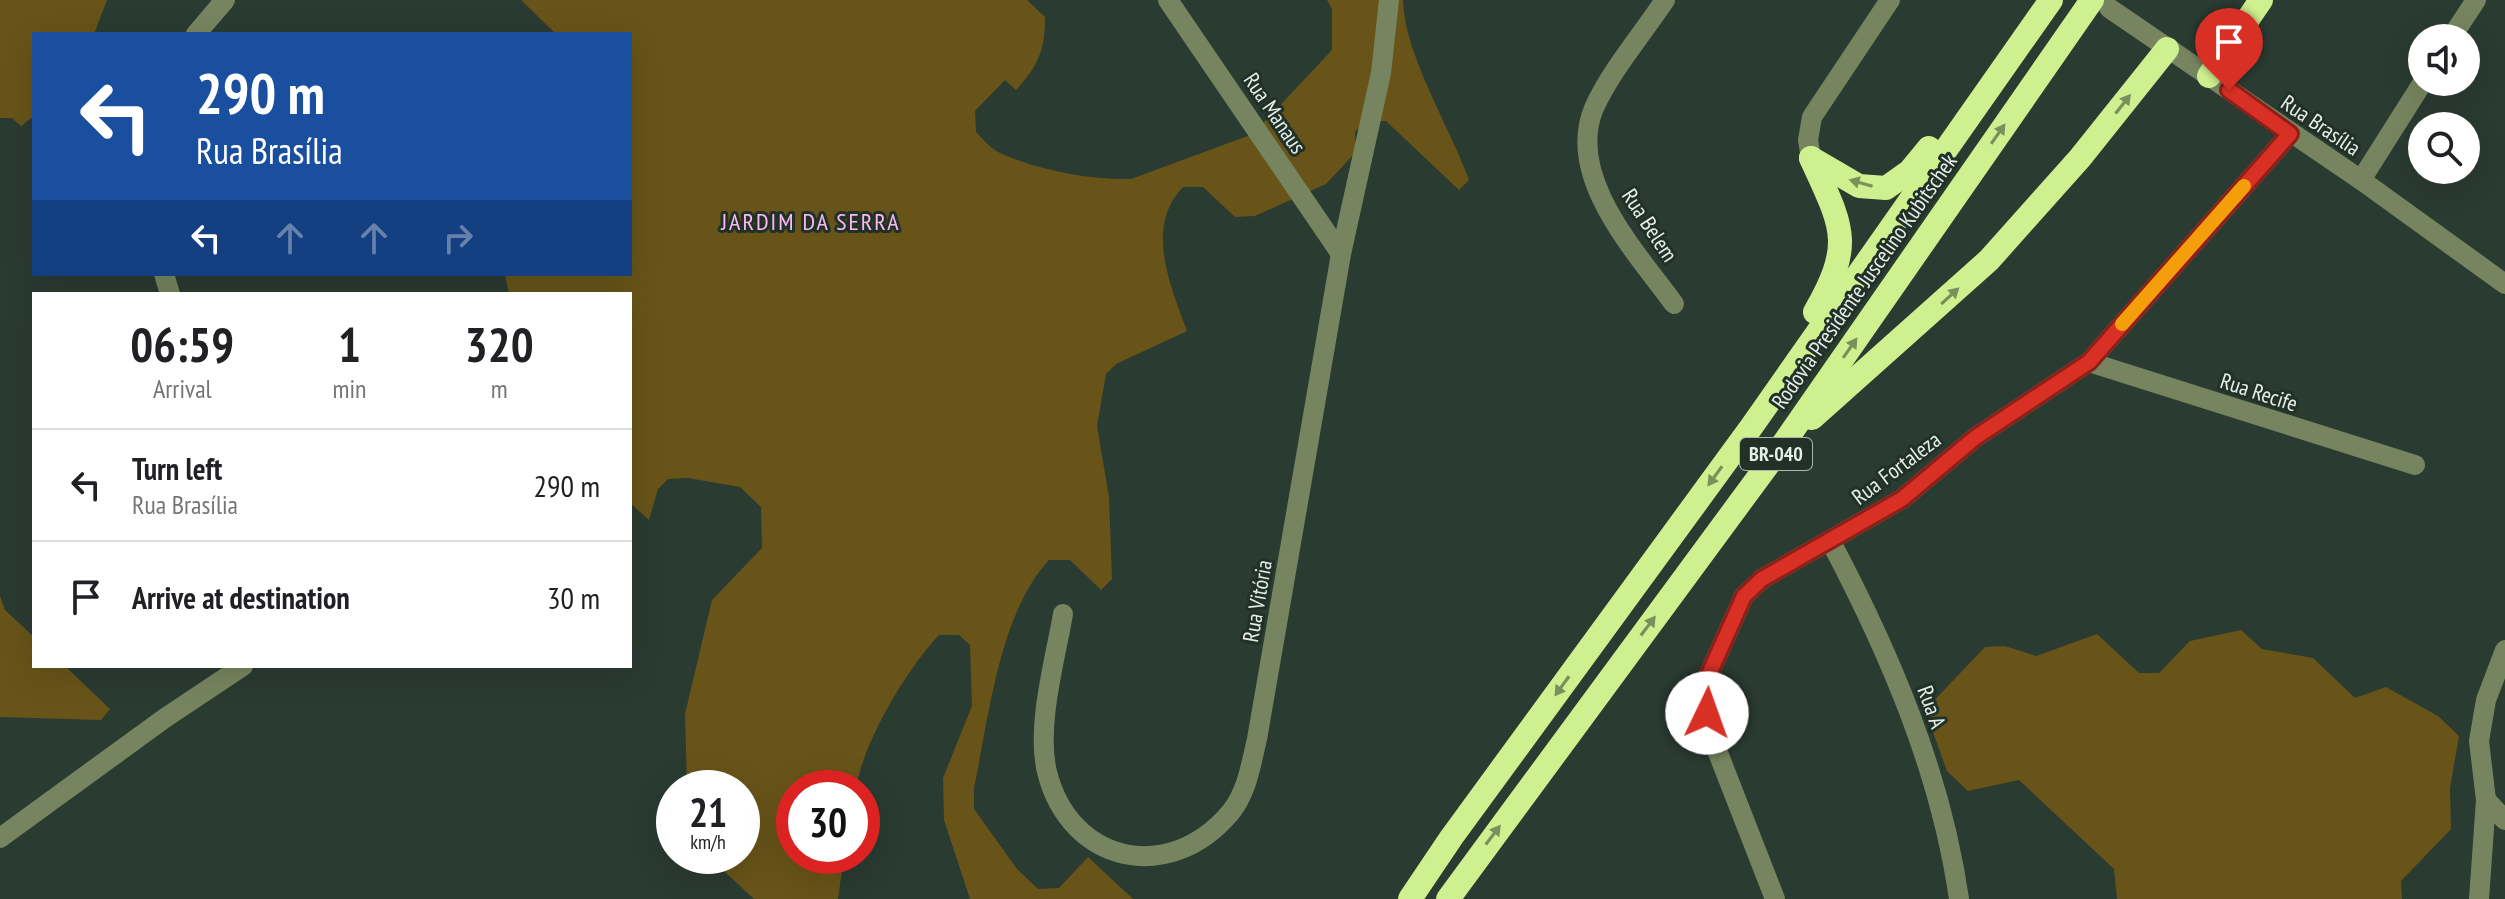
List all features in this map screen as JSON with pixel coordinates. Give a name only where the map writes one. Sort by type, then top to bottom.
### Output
[{"type":"highway","points":[[2209,76],[2261,0]]},
{"type":"highway","points":[[1811,158],[1859,186],[1886,188],[1899,180],[2050,1]]},
{"type":"highway","name":"Rodovia Presidente Juscelino Kubitschek","points":[[1410,899],[1752,426],[2050,1]]},
{"type":"highway","name":"Rodovia Presidente Juscelino Kubitschek","points":[[1448,899],[1786,440],[2100,4]]},
{"type":"highway","points":[[1786,440],[1989,260],[2080,158],[2167,49]]},
{"type":"highway","points":[[1752,426],[1839,263],[1841,240],[1836,213],[1811,158]]},
{"type":"street","points":[[198,32],[225,0]]},
{"type":"street","name":"Rua Manaus","points":[[1168,0],[1341,254]]},
{"type":"street","name":"Rua Vitória","points":[[1063,614],[1043,738],[1046,769],[1055,798],[1071,824],[1106,850],[1125,856],[1157,855],[1182,849],[1209,835],[1232,811],[1242,791],[1257,739],[1341,254],[1381,73],[1389,0]]},
{"type":"street","name":"Rua Belem","points":[[1665,0],[1594,109],[1588,140],[1590,168],[1610,217],[1674,304]]},
{"type":"street","points":[[1811,158],[1808,140],[1812,117],[1890,0]]},
{"type":"street","points":[[2460,24],[2476,0]]},
{"type":"street","name":"Rua Brasília","points":[[2100,4],[2361,180],[2505,284]]},
{"type":"street","points":[[2361,180],[2414,96]]},
{"type":"street","name":"Rua Fortaleza","points":[[1775,899],[1713,740],[1705,683],[1744,596],[1762,579],[1902,499],[1976,437],[2089,362],[2290,134]]},
{"type":"street","name":"Rua Recife","points":[[2089,362],[2415,465]]},
{"type":"street","name":"Rua A","points":[[1831,542],[1871,618],[1923,752],[1952,855],[1959,899]]},
{"type":"street","points":[[2479,899],[2486,800],[2479,741],[2486,700],[2505,650]]},
{"type":"street","points":[[0,838],[240,668]]},
{"type":"street","points":[[2486,800],[2505,820]]},
{"type":"shaded area","points":[[0,0],[107,0],[95,32],[32,32],[32,118],[21,126],[12,118],[0,118]]},
{"type":"shaded area","points":[[521,0],[1027,0],[1045,17],[1039,57],[1016,90],[1005,80],[975,111],[976,132],[997,151],[1047,169],[1081,176],[1131,179],[1253,134],[1332,50],[1332,9],[1327,0],[1403,0],[1405,21],[1419,67],[1469,180],[1459,190],[1386,121],[1365,121],[1355,132],[1356,152],[1326,184],[1255,216],[1235,217],[1203,187],[1183,187],[1171,203],[1163,239],[1168,277],[1187,331],[1116,364],[1106,374],[1097,426],[1109,497],[1112,579],[1101,590],[1070,560],[1049,560],[1032,582],[1007,637],[985,730],[974,788],[974,809],[1017,869],[1038,889],[1059,888],[1088,857],[1133,899],[970,899],[944,820],[943,778],[972,706],[970,645],[959,635],[939,635],[913,667],[877,728],[861,770],[776,770],[776,874],[841,874],[838,899],[754,899],[727,874],[760,874],[760,770],[687,770],[685,714],[712,600],[762,548],[761,507],[740,487],[688,478],[668,479],[658,489],[649,520],[632,505],[632,292],[509,292],[505,276],[632,276],[632,32],[554,32]]},
{"type":"shaded area","points":[[0,596],[5,610],[32,635],[32,668],[67,668],[110,709],[101,720],[0,717]]},
{"type":"shaded area","points":[[2241,630],[2262,649],[2313,658],[2355,698],[2386,687],[2438,716],[2459,736],[2450,788],[2451,829],[2401,881],[2402,899],[2117,899],[2114,869],[2019,780],[1968,791],[1947,771],[1925,710],[1985,647],[2005,646],[2036,656],[2097,634],[2139,673],[2159,673],[2190,641]]},
{"type":"slow traffic","points":[[2122,324],[2244,186]]},
{"type":"district","name":"JARDIM DA SERRA","points":[[811,221]]},
{"type":"route","points":[[1707,713],[1705,683],[1744,596],[1762,579],[1902,499],[1976,437],[2089,362],[2290,134],[2229,90]]}]
